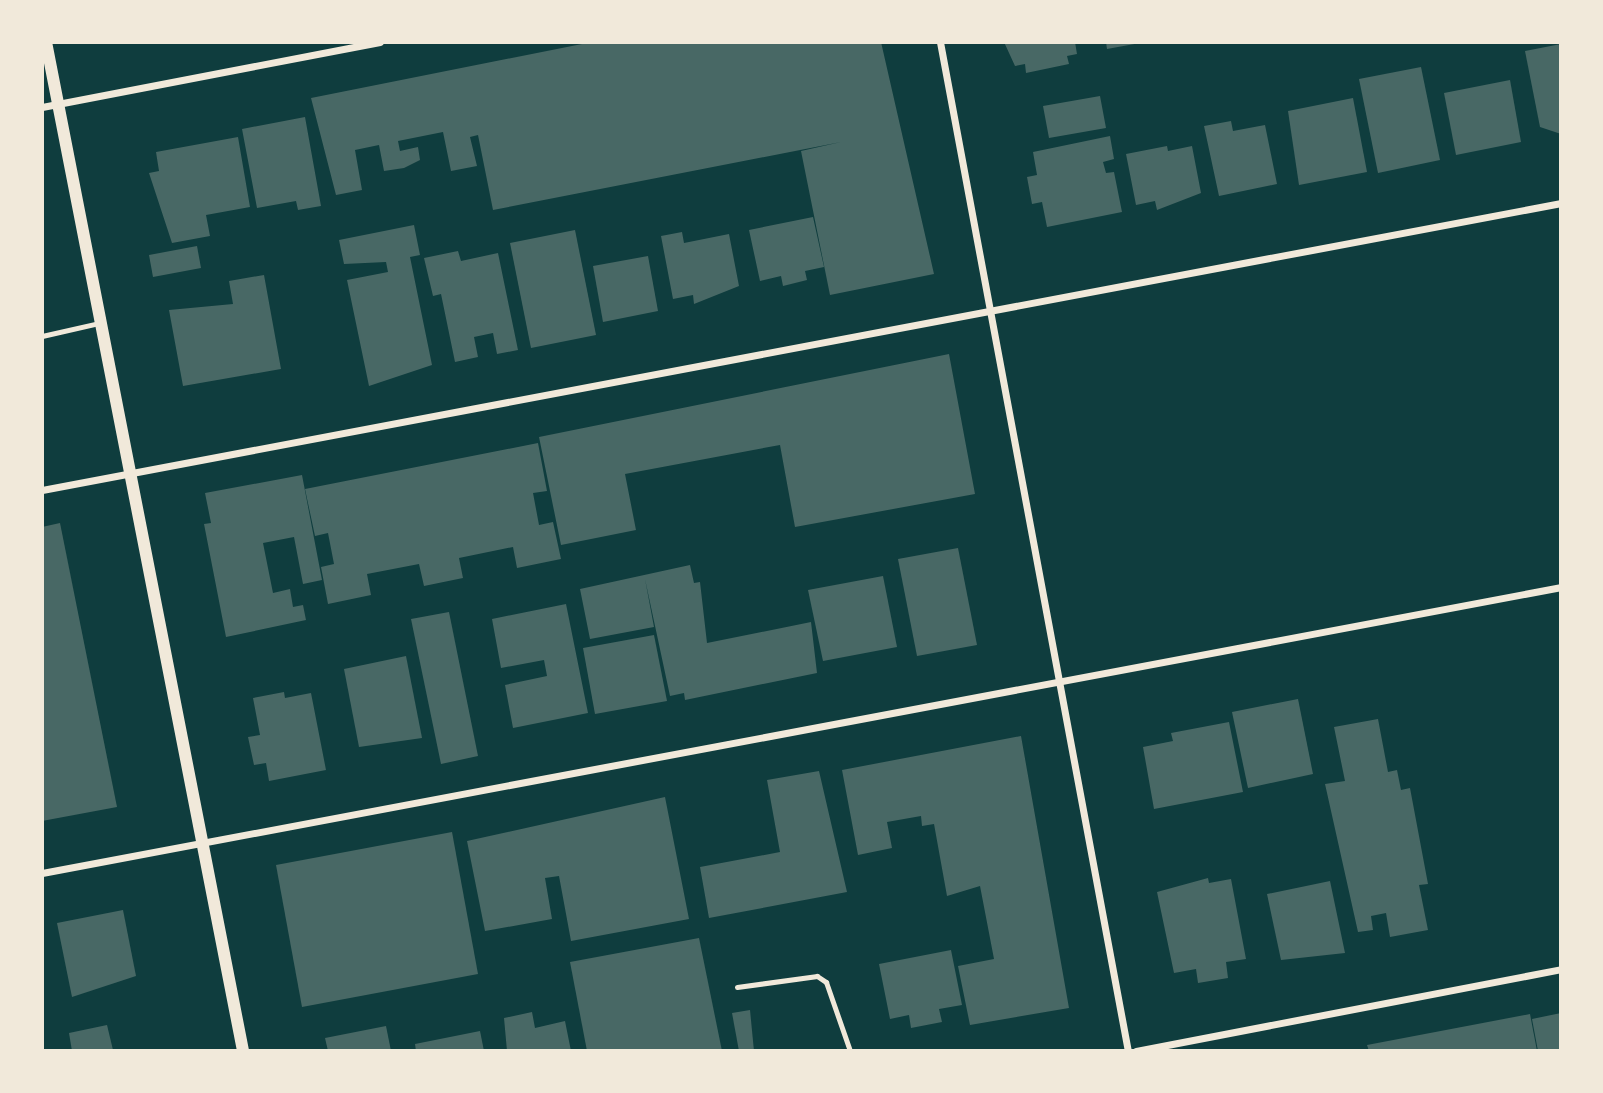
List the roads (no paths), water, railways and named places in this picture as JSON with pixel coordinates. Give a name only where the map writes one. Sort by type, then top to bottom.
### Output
[{"type":"street","points":[[46,42],[198,843],[243,1051]]},
{"type":"street","points":[[42,107],[380,42]]},
{"type":"street","points":[[940,42],[1063,683],[1128,1051]]},
{"type":"street","points":[[42,490],[993,315],[1561,203]]},
{"type":"street","points":[[42,873],[1063,683],[1561,587]]},
{"type":"street","points":[[1136,1051],[1561,969]]},
{"type":"lane","points":[[42,336],[99,323]]},
{"type":"lane","points":[[737,987],[817,975],[826,982],[850,1051]]}]
